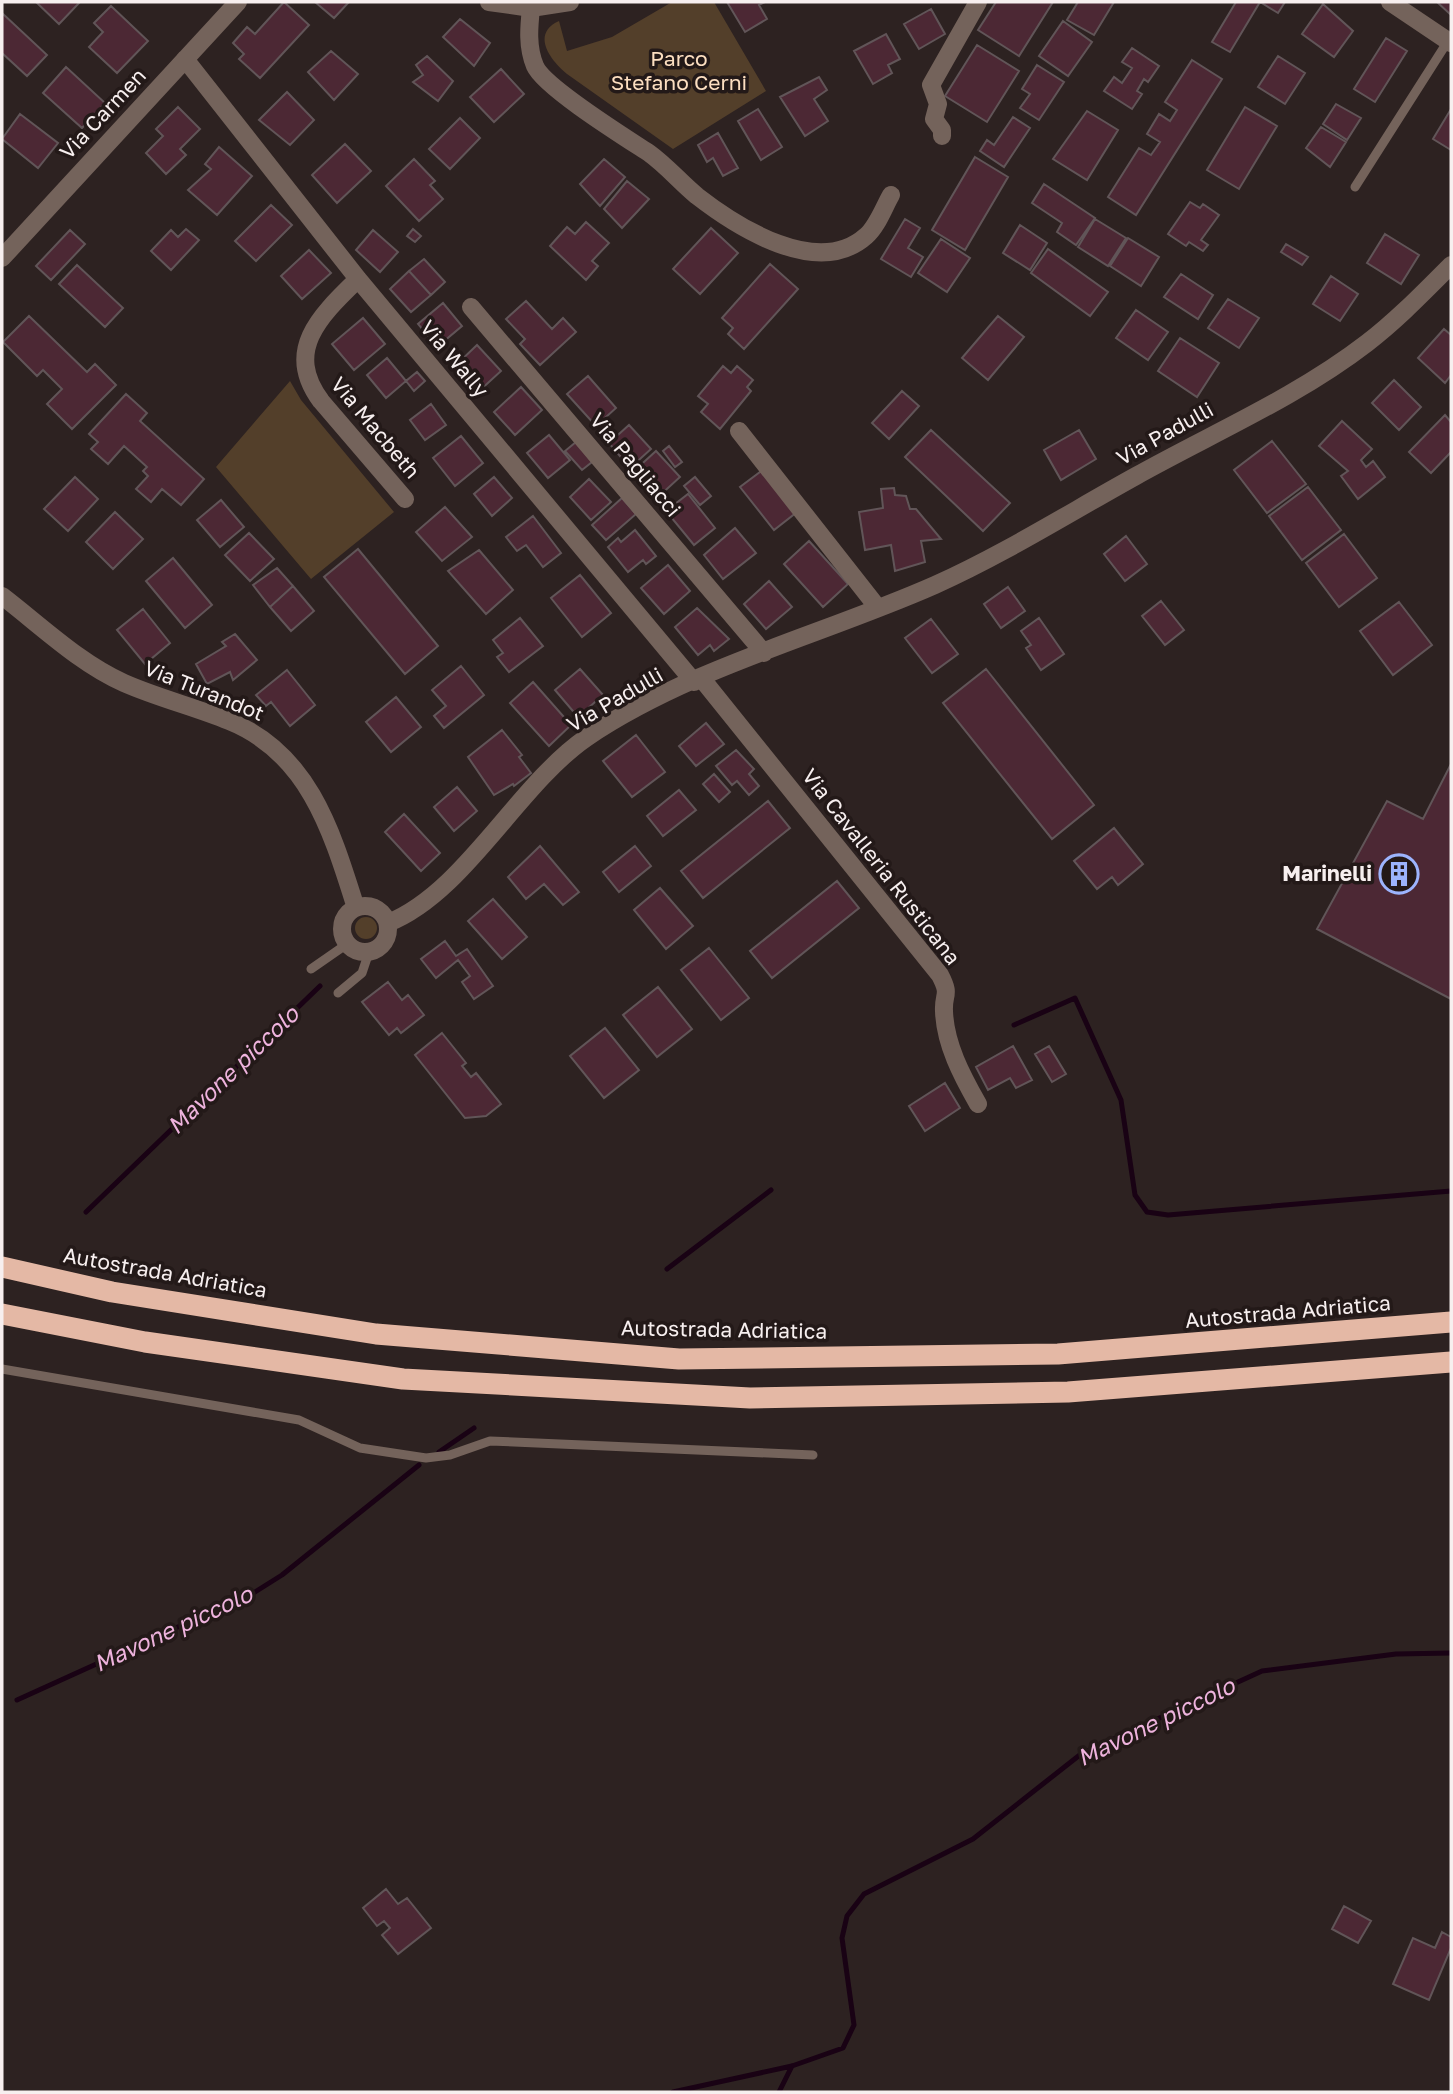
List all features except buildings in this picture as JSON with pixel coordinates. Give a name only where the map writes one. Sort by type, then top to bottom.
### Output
[{"type":"highway","name":"Autostrada Adriatica","points":[[2,1266],[112,1292],[376,1334],[679,1359],[1058,1354],[1451,1322]]},
{"type":"highway","points":[[2,1314],[145,1342],[403,1379],[750,1398],[1068,1392],[1451,1362]]},
{"type":"street","name":"Via Carmen","points":[[2,258],[238,2]]},
{"type":"street","points":[[489,2],[531,8],[570,2]]},
{"type":"street","points":[[942,136],[942,130],[934,118],[938,104],[931,85],[978,2]]},
{"type":"street","points":[[1390,2],[1449,42]]},
{"type":"street","points":[[531,8],[528,38],[535,68],[551,84],[662,163],[697,196],[747,228],[791,250],[820,253],[847,247],[867,236],[891,195]]},
{"type":"street","name":"Via Wally","points":[[185,59],[358,279],[698,680]]},
{"type":"street","name":"Via Padulli","points":[[388,923],[410,914],[433,895],[547,772],[586,738],[698,680],[936,584],[1024,539],[1312,379],[1372,339],[1448,276]]},
{"type":"street","name":"Via Macbeth","points":[[358,279],[316,325],[305,347],[306,371],[310,387],[405,499]]},
{"type":"street","name":"Via Pagliacci","points":[[471,307],[764,653]]},
{"type":"street","points":[[739,431],[878,608]]},
{"type":"street","name":"Via Turandot","points":[[2,596],[107,675],[230,721],[256,733],[281,752],[304,778],[320,811],[356,908]]},
{"type":"street","name":"Via Cavalleria Rusticana","points":[[698,680],[940,975],[947,988],[948,999],[943,1009],[958,1069],[978,1104]]},
{"type":"street","points":[[363,906],[379,910],[388,923],[384,943],[369,953],[357,951],[347,944],[342,924],[356,908],[363,906]]},
{"type":"lane","points":[[1355,187],[1449,42]]},
{"type":"lane","points":[[312,969],[347,944]]},
{"type":"lane","points":[[338,993],[362,973],[369,953]]},
{"type":"lane","points":[[2,1369],[299,1420],[360,1448],[426,1458],[450,1455],[489,1441],[813,1455]]},
{"type":"green space","name":"Parco Stefano Cerni","points":[[672,2],[714,2],[766,91],[673,149],[567,74],[550,55],[545,40],[550,26],[559,21],[567,51],[612,37]]},
{"type":"green space","points":[[290,381],[301,400],[394,512],[311,579],[216,467]]},
{"type":"green space","points":[[366,917],[374,920],[377,928],[374,936],[366,939],[358,936],[355,928],[358,920]]},
{"type":"waterway","name":"Mavone piccolo","points":[[86,1212],[320,986]]},
{"type":"waterway","name":"Mavone piccolo","points":[[1014,1025],[1075,998],[1121,1100],[1135,1195],[1147,1212],[1168,1215],[1451,1191]]},
{"type":"waterway","name":"Mavone piccolo","points":[[667,1269],[771,1190]]},
{"type":"waterway","name":"Mavone piccolo","points":[[439,1452],[474,1428]]},
{"type":"waterway","name":"Mavone piccolo","points":[[17,1700],[255,1592],[282,1575],[419,1465]]},
{"type":"waterway","name":"Mavone piccolo","points":[[673,2092],[792,2066],[843,2048],[854,2025],[842,1938],[847,1916],[864,1894],[973,1839],[1081,1754],[1262,1671],[1396,1654],[1451,1653]]},
{"type":"waterway","name":"Mavone piccolo","points":[[779,2092],[792,2066]]},
{"type":"place","name":"Marinelli","points":[[1399,874]]}]
